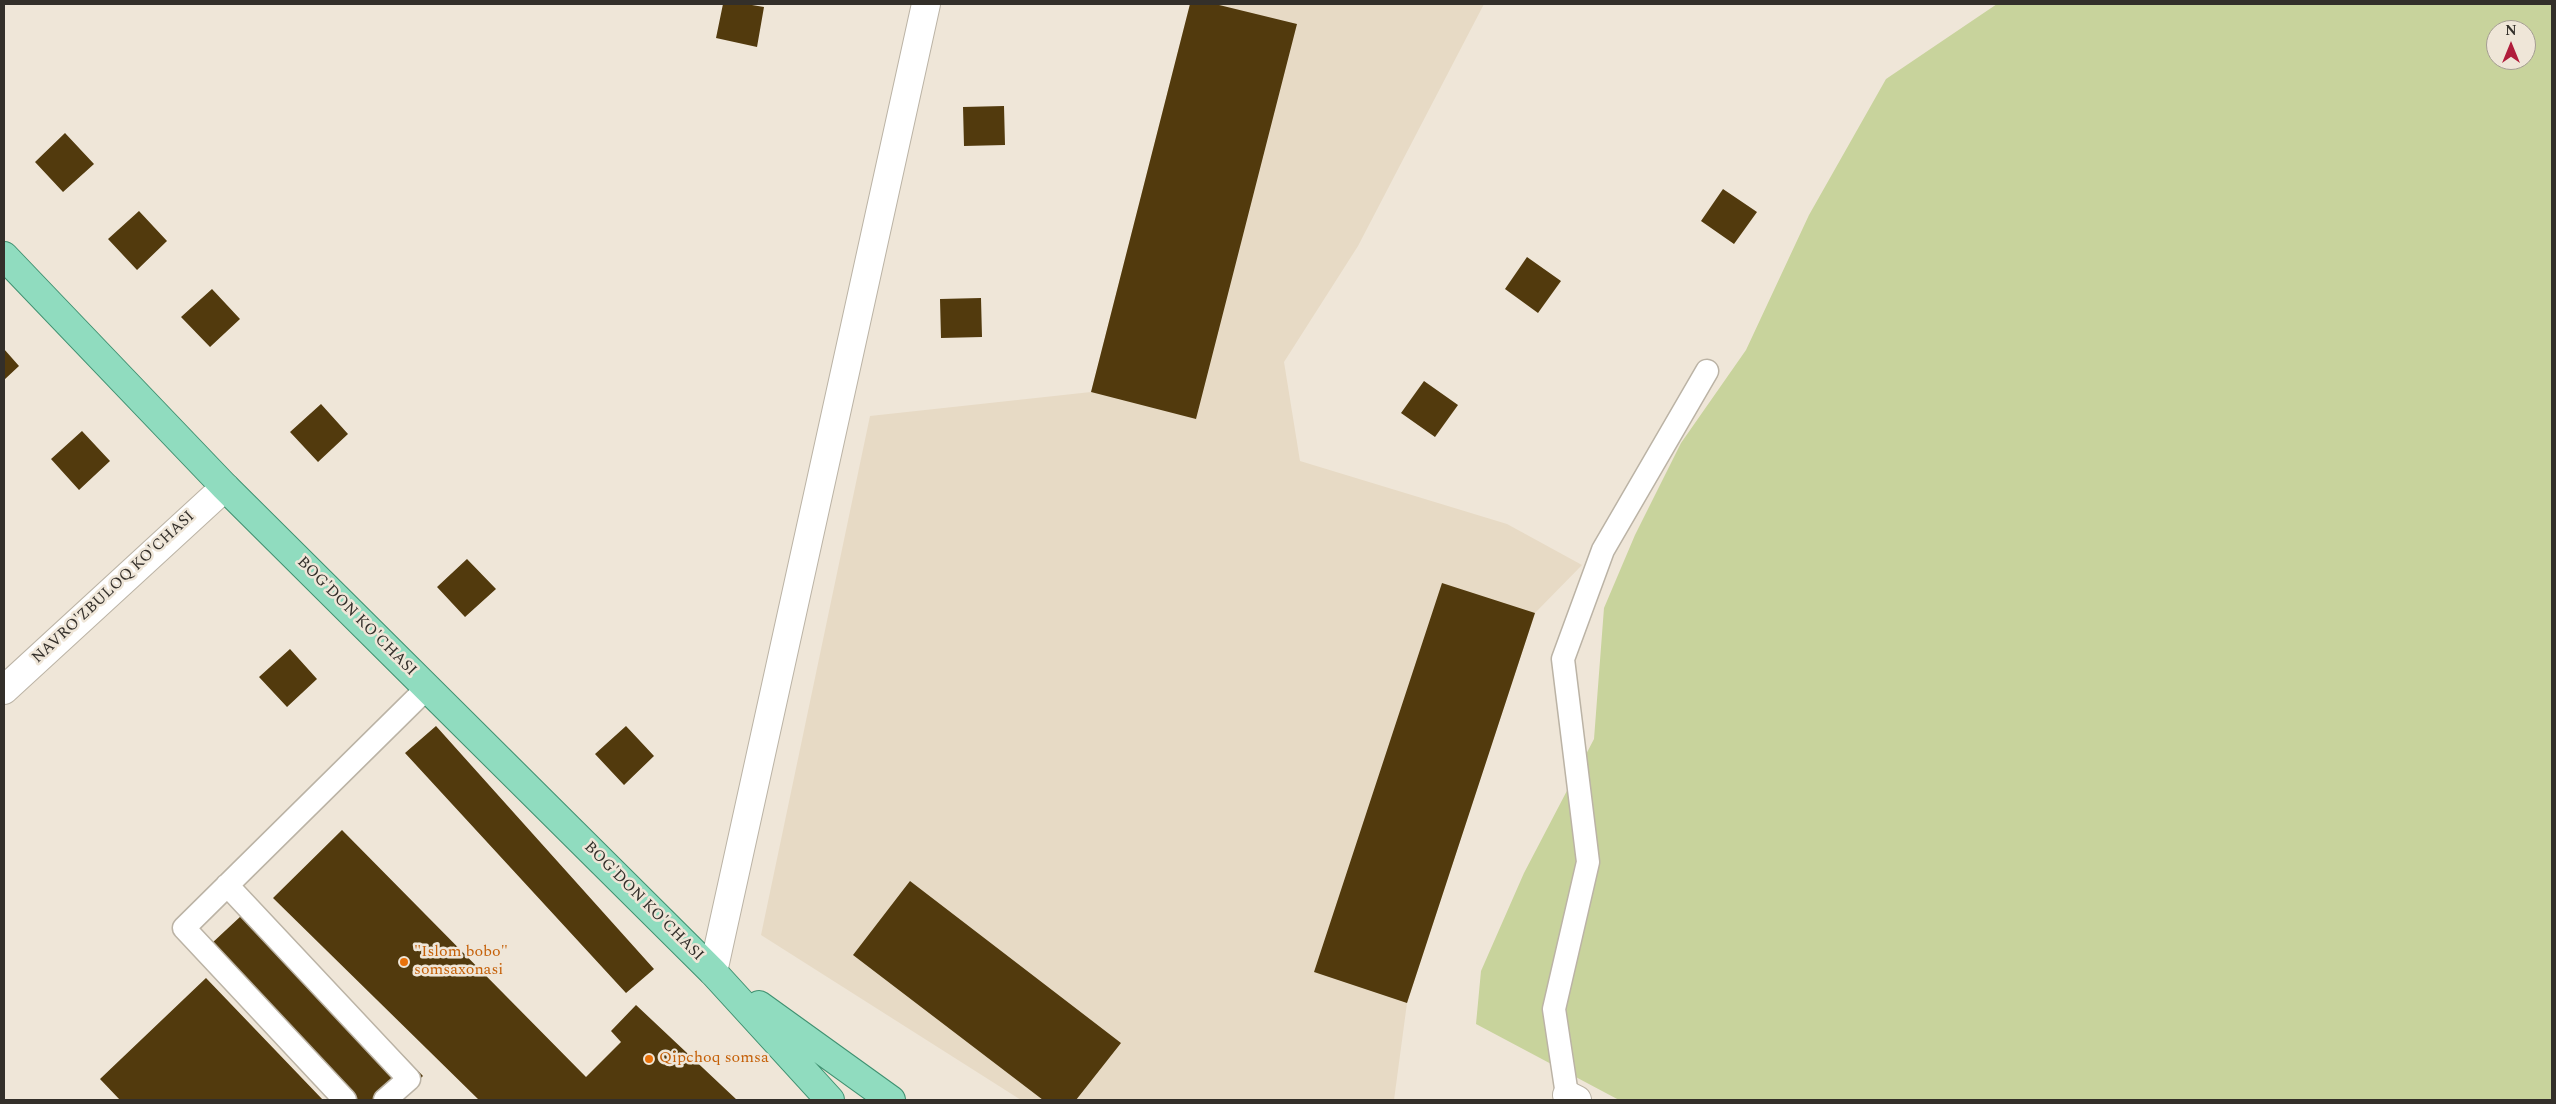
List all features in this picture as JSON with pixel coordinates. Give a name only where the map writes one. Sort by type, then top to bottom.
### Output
[{"type":"main road","name":"BOG'DON KO'CHASI","points":[[4,256],[225,487],[713,972],[830,1100]]},
{"type":"main road","name":"BOG'DON KO'CHASI","points":[[713,972],[891,1100]]},
{"type":"street","points":[[713,972],[926,4]]},
{"type":"street","name":"NAVRO'ZBULOQ KO'CHASI","points":[[4,690],[225,487]]},
{"type":"lane","points":[[1572,1098],[1554,1009],[1588,862],[1563,659],[1603,550],[1707,371]]},
{"type":"lane","points":[[345,1100],[184,928],[427,688]]},
{"type":"lane","points":[[227,885],[408,1079],[385,1100]]},
{"type":"shaded area","points":[[1190,4],[1484,4],[1358,246],[1284,362],[1300,461],[1507,524],[1582,565],[1535,613],[1407,1003],[1394,1100],[1021,1100],[761,935],[870,416],[1091,392]]},
{"type":"green space","points":[[1997,4],[2552,4],[2552,1100],[1619,1100],[1476,1024],[1481,971],[1524,873],[1594,739],[1604,608],[1635,535],[1681,443],[1746,350],[1809,215],[1886,79]]},
{"type":"building","points":[[723,4],[746,4],[764,7],[757,47],[716,38]]},
{"type":"building","points":[[1190,4],[1215,4],[1297,24],[1196,419],[1091,392]]},
{"type":"building","points":[[1004,106],[1005,145],[964,146],[963,107]]},
{"type":"building","points":[[65,133],[94,164],[63,192],[35,162]]},
{"type":"building","points":[[1723,189],[1757,212],[1734,244],[1701,221]]},
{"type":"building","points":[[139,211],[167,241],[137,270],[108,239]]},
{"type":"building","points":[[1527,257],[1561,281],[1538,313],[1505,289]]},
{"type":"building","points":[[212,289],[240,319],[210,347],[181,317]]},
{"type":"building","points":[[981,298],[982,337],[941,338],[940,299]]},
{"type":"building","points":[[4,349],[19,366],[4,380]]},
{"type":"building","points":[[1424,381],[1458,405],[1435,437],[1401,413]]},
{"type":"building","points":[[321,404],[348,434],[318,462],[290,432]]},
{"type":"building","points":[[82,431],[110,461],[79,490],[51,459]]},
{"type":"building","points":[[467,559],[496,589],[465,617],[437,587]]},
{"type":"building","points":[[1442,583],[1535,613],[1407,1003],[1314,972]]},
{"type":"building","points":[[290,649],[317,679],[287,707],[259,677]]},
{"type":"building","points":[[436,726],[654,969],[626,993],[405,753]]},
{"type":"building","points":[[626,726],[654,756],[624,785],[595,754]]},
{"type":"building","name":"\"Islom bobo\" somsaxonasi","points":[[342,830],[586,1077],[621,1042],[611,1031],[636,1005],[737,1100],[479,1100],[273,898]]},
{"type":"building","points":[[910,881],[1121,1043],[1076,1100],[1043,1100],[853,955]]},
{"type":"building","points":[[256,902],[423,1076],[397,1100],[330,1100],[196,958]]},
{"type":"building","points":[[206,978],[323,1100],[120,1100],[100,1079]]},
{"type":"place","name":"\"Islom bobo\" somsaxonasi","points":[[404,962]]},
{"type":"place","name":"Qipchoq somsa","points":[[649,1059]]}]
